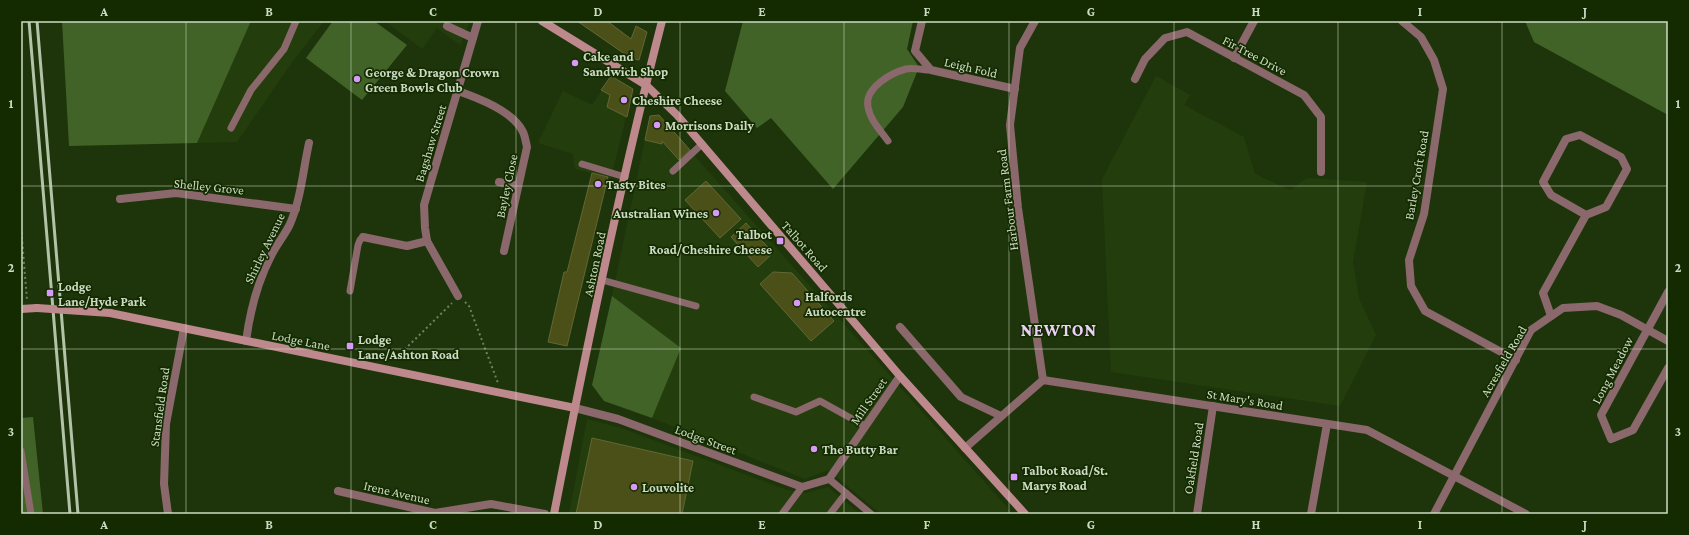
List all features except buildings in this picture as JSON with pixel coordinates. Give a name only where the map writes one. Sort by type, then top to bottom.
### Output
[{"type":"street","name":"Bagshaw Street","points":[[458,296],[428,241],[425,228],[424,205],[478,21]]},
{"type":"street","name":"Talbot Road","points":[[542,21],[646,85],[677,115],[900,376],[1025,514]]},
{"type":"street","name":"Ashton Road","points":[[554,514],[602,280],[662,21]]},
{"type":"street","name":"Leigh Fold","points":[[922,21],[915,51],[931,70],[1015,89]]},
{"type":"street","name":"Harbour Farm Road","points":[[1035,21],[1020,48],[1010,125],[1018,208],[1043,380]]},
{"type":"street","points":[[1234,58],[1254,21]]},
{"type":"street","name":"Barley Croft Road","points":[[1402,21],[1421,37],[1434,60],[1443,89],[1424,214],[1409,260],[1411,286],[1425,311],[1516,360]]},
{"type":"street","points":[[448,26],[473,38]]},
{"type":"street","name":"Fir Tree Drive","points":[[1135,79],[1145,59],[1165,38],[1187,32],[1304,95],[1320,117],[1321,172]]},
{"type":"street","name":"Bayley Close","points":[[458,91],[489,102],[512,118],[523,132],[527,148],[504,251]]},
{"type":"street","points":[[1551,316],[1542,293],[1586,215],[1606,207],[1627,169],[1621,157],[1580,135],[1566,139],[1543,182],[1551,195],[1586,215]]},
{"type":"street","name":"Shirley Avenue","points":[[246,341],[248,323],[257,287],[271,255],[289,225],[296,209],[309,143]]},
{"type":"street","points":[[499,182],[518,186]]},
{"type":"street","name":"Shelley Grove","points":[[120,199],[176,193],[296,209]]},
{"type":"street","points":[[363,237],[407,246],[428,241]]},
{"type":"street","name":"Long Meadow","points":[[1668,292],[1602,415],[1611,439],[1633,430],[1668,368]]},
{"type":"street","name":"Acresfield Road","points":[[1434,514],[1532,330],[1563,308],[1597,306],[1621,315],[1668,341]]},
{"type":"street","name":"Lodge Lane","points":[[24,308],[110,313],[386,368],[575,408]]},
{"type":"street","points":[[900,327],[961,397],[1002,416]]},
{"type":"street","name":"Stansfield Road","points":[[168,514],[164,484],[166,424],[184,328]]},
{"type":"street","name":"Mill Street","points":[[829,479],[900,376]]},
{"type":"street","points":[[965,448],[1043,380]]},
{"type":"street","name":"St Mary's Road","points":[[1043,380],[1366,430],[1526,514]]},
{"type":"street","name":"Oakfield Road","points":[[1197,514],[1213,406]]},
{"type":"street","name":"Lodge Street","points":[[575,408],[618,419],[802,487]]},
{"type":"street","points":[[1311,514],[1327,424]]},
{"type":"street","points":[[802,487],[829,479]]},
{"type":"street","name":"Irene Avenue","points":[[338,491],[435,514],[491,504],[545,514]]},
{"type":"lane","points":[[231,128],[251,90],[284,49],[296,21]]},
{"type":"lane","points":[[888,141],[875,123],[868,106],[868,97],[874,86],[907,68],[931,70]]},
{"type":"lane","points":[[673,171],[702,144]]},
{"type":"lane","points":[[582,164],[625,176]]},
{"type":"lane","points":[[350,292],[358,245],[363,237]]},
{"type":"lane","points":[[602,280],[696,306]]},
{"type":"lane","points":[[754,397],[796,412],[820,401],[865,426]]},
{"type":"lane","points":[[21,451],[31,514]]},
{"type":"lane","points":[[829,479],[871,514]]},
{"type":"lane","points":[[782,514],[802,487]]},
{"type":"lane","points":[[830,514],[846,493]]},
{"type":"path","points":[[21,227],[24,308]]},
{"type":"path","points":[[386,368],[458,296],[470,306],[502,392]]},
{"type":"shaded area","points":[[62,21],[251,21],[197,143],[69,146]]},
{"type":"shaded area","points":[[251,21],[324,21],[293,61],[237,142],[197,143]]},
{"type":"shaded area","name":"George & Dragon Crown Green Bowls Club","points":[[333,21],[374,21],[407,45],[362,100],[306,58]]},
{"type":"shaded area","points":[[385,21],[470,21],[460,45],[437,28],[422,49]]},
{"type":"shaded area","points":[[743,21],[913,21],[907,49],[919,67],[903,107],[833,189],[771,118],[757,128],[725,91]]},
{"type":"shaded area","points":[[1525,21],[1668,21],[1668,115],[1534,42]]},
{"type":"shaded area","points":[[611,76],[633,89],[611,178],[575,169],[573,154],[538,143],[563,91],[592,105]]},
{"type":"shaded area","points":[[1156,76],[1190,95],[1184,105],[1244,137],[1255,174],[1290,190],[1307,178],[1367,182],[1353,262],[1359,298],[1376,335],[1340,406],[1111,372],[1102,179]]},
{"type":"shaded area","points":[[650,116],[659,116],[1013,514],[881,514],[828,470],[805,479],[652,418],[681,348],[612,296]]},
{"type":"shaded area","points":[[612,296],[681,348],[652,418],[604,401],[592,385]]},
{"type":"shaded area","points":[[33,417],[43,514],[21,514],[21,418]]},
{"type":"shaded area","points":[[587,419],[621,428],[787,490],[806,493],[828,487],[860,514],[569,514]]},
{"type":"railway","points":[[29,21],[70,514]]},
{"type":"railway","points":[[37,21],[78,514]]},
{"type":"place","name":"Cake and Sandwich Shop","points":[[575,63]]},
{"type":"place","name":"George & Dragon Crown Green Bowls Club","points":[[357,79]]},
{"type":"place","name":"Cheshire Cheese","points":[[624,100]]},
{"type":"place","name":"Morrisons Daily","points":[[657,125]]},
{"type":"place","name":"Tasty Bites","points":[[598,184]]},
{"type":"place","name":"Australian Wines","points":[[716,213]]},
{"type":"place","name":"Talbot Road/Cheshire Cheese","points":[[780,241]]},
{"type":"place","name":"Lodge Lane/Hyde Park","points":[[50,293]]},
{"type":"place","name":"Halfords Autocentre","points":[[797,303]]},
{"type":"place","name":"Lodge Lane/Ashton Road","points":[[350,346]]},
{"type":"place","name":"The Butty Bar","points":[[814,449]]},
{"type":"place","name":"Talbot Road/St. Marys Road","points":[[1014,477]]},
{"type":"place","name":"Louvolite","points":[[634,487]]},
{"type":"district","name":"NEWTON","points":[[1059,330]]}]
